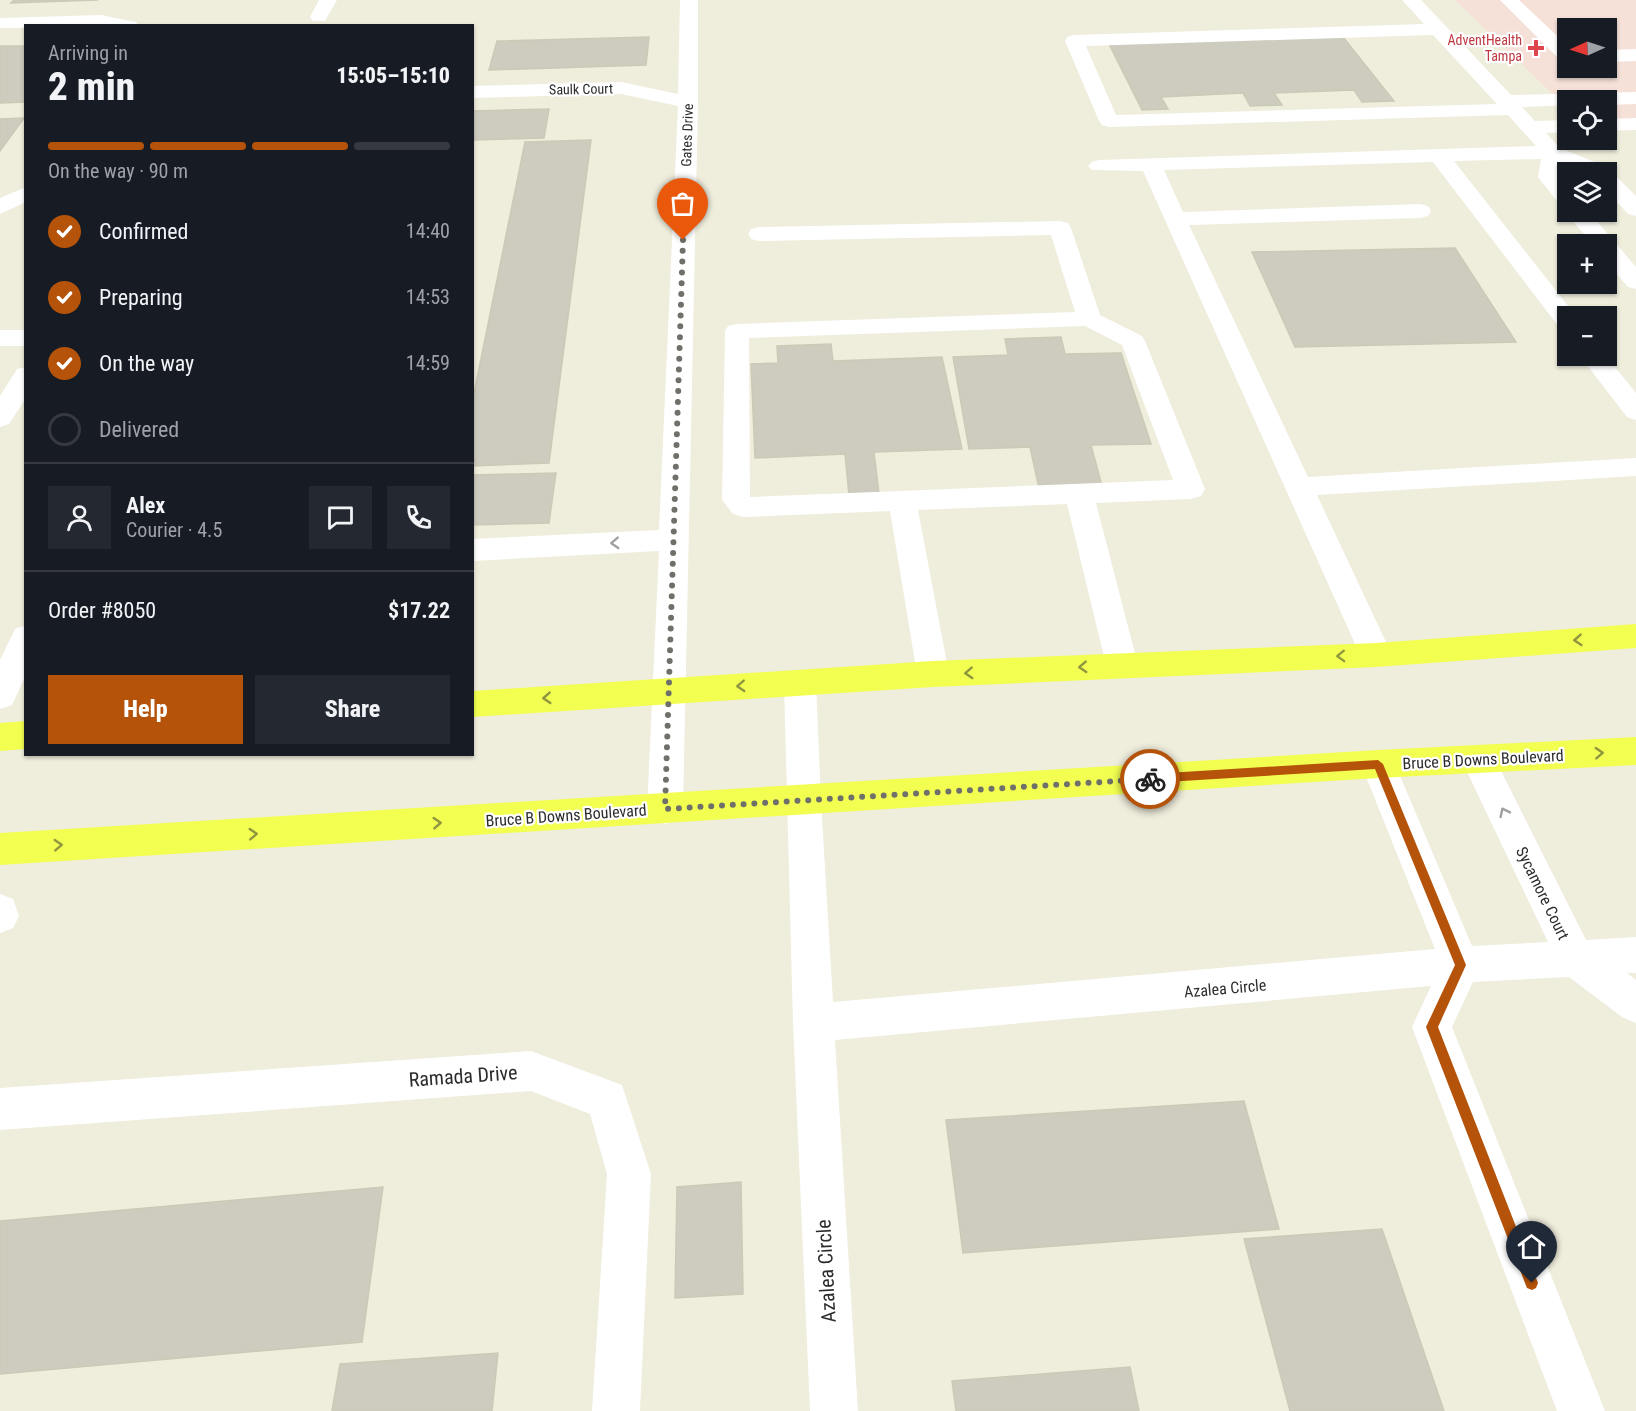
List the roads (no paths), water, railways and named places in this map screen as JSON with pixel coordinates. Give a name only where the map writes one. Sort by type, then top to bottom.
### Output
[{"type":"main road","points":[[474,704],[933,674],[1376,655],[1636,636]]},
{"type":"main road","points":[[0,737],[24,735]]},
{"type":"main road","name":"Bruce B Downs Boulevard","points":[[0,849],[1378,764],[1636,751]]},
{"type":"street","points":[[319,17],[328,0]]},
{"type":"street","name":"Gates Drive","points":[[665,809],[688,102],[688,0]]},
{"type":"street","points":[[1412,0],[1553,152],[1576,162]]},
{"type":"street","points":[[1509,0],[1557,46]]},
{"type":"street","points":[[0,23],[101,20],[120,24]]},
{"type":"street","points":[[1438,29],[1074,41],[1109,121],[1636,98]]},
{"type":"street","points":[[1617,56],[1636,55]]},
{"type":"street","name":"Saulk Court","points":[[474,92],[621,88],[688,102]]},
{"type":"street","points":[[1617,125],[1636,124]]},
{"type":"street","points":[[1530,127],[1557,126]]},
{"type":"street","points":[[1099,166],[1150,165],[1326,149],[1440,157],[1553,152]]},
{"type":"street","points":[[1553,152],[1548,177],[1557,187]]},
{"type":"street","points":[[1440,157],[1557,308]]},
{"type":"street","points":[[1150,165],[1376,655]]},
{"type":"street","points":[[1617,189],[1636,209]]},
{"type":"street","points":[[0,207],[24,194]]},
{"type":"street","points":[[1175,219],[1420,212]]},
{"type":"street","points":[[1586,222],[1596,234]]},
{"type":"street","points":[[759,234],[1060,228],[1089,319]]},
{"type":"street","points":[[1617,259],[1636,282]]},
{"type":"street","points":[[1089,319],[1133,341],[1191,489],[1079,493],[743,507],[736,500],[737,331],[1089,319]]},
{"type":"street","points":[[0,338],[24,338]]},
{"type":"street","points":[[1601,366],[1636,411]]},
{"type":"street","points":[[0,418],[24,378]]},
{"type":"street","points":[[1297,487],[1636,467]]},
{"type":"street","points":[[1079,493],[1122,665]]},
{"type":"street","points":[[902,500],[933,674]]},
{"type":"street","points":[[474,550],[673,540]]},
{"type":"street","points":[[0,696],[24,642]]},
{"type":"street","name":"Azalea Circle","points":[[800,683],[813,1023],[834,1411]]},
{"type":"street","name":"Sycamore Court","points":[[1478,759],[1576,959],[1636,1004]]},
{"type":"street","points":[[1378,764],[1461,965],[1432,1027],[1581,1411]]},
{"type":"street","name":"Azalea Circle","points":[[813,1023],[1337,978],[1461,965],[1636,955]]},
{"type":"street","name":"Ramada Drive","points":[[0,1109],[531,1071],[607,1100],[629,1174],[616,1411]]},
{"type":"place","name":"AdventHealth Tampa","points":[[1536,48]]}]
